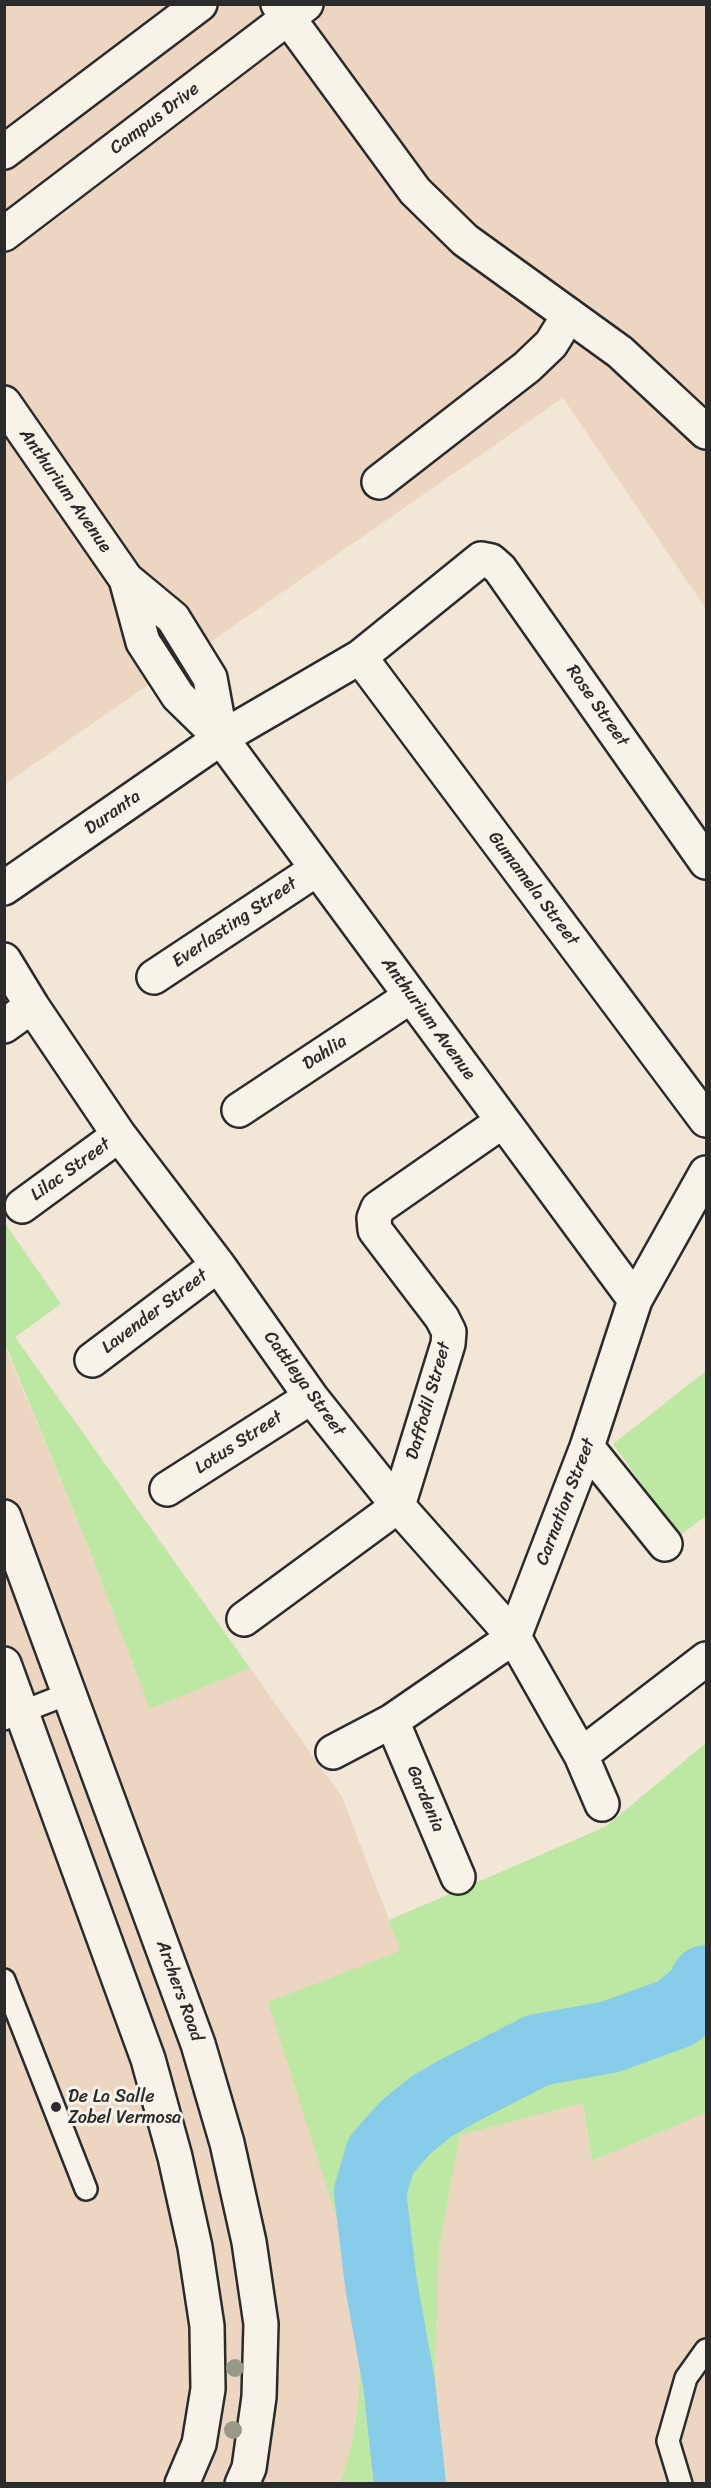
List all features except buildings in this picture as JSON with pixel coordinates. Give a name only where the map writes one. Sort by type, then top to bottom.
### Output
[{"type":"street","points":[[4,152],[200,4]]},
{"type":"street","points":[[290,9],[415,191],[465,240],[620,352],[706,432]]},
{"type":"street","name":"Campus Drive","points":[[4,234],[290,9]]},
{"type":"street","points":[[379,482],[527,367],[551,344],[569,315]]},
{"type":"street","name":"Anthurium Avenue","points":[[4,403],[126,579],[143,642],[178,696],[220,738],[635,1300]]},
{"type":"street","name":"Duranta","points":[[4,888],[220,738],[360,657],[480,559]]},
{"type":"street","name":"Rose Street","points":[[480,559],[491,561],[500,569],[706,862]]},
{"type":"street","name":"Gumamela Street","points":[[360,657],[706,1120]]},
{"type":"street","name":"Everlasting Street","points":[[154,977],[317,869]]},
{"type":"street","name":"Cattleya Street","points":[[4,960],[32,1006],[119,1135],[218,1264],[311,1396],[398,1506],[514,1636],[581,1755],[602,1804]]},
{"type":"street","name":"Dahlia","points":[[239,1110],[411,996]]},
{"type":"street","points":[[4,1026],[32,1006]]},
{"type":"street","name":"Daffodil Street","points":[[398,1506],[448,1344],[449,1332],[442,1318],[375,1230],[374,1218],[378,1208],[503,1121]]},
{"type":"street","name":"Lilac Street","points":[[22,1206],[119,1135]]},
{"type":"street","name":"Carnation Street","points":[[514,1636],[587,1447],[635,1300],[706,1173]]},
{"type":"street","name":"Lavender Street","points":[[92,1360],[218,1264]]},
{"type":"street","name":"Lotus Street","points":[[167,1490],[311,1396]]},
{"type":"street","points":[[587,1447],[665,1544]]},
{"type":"street","points":[[244,1619],[398,1506]]},
{"type":"street","name":"Archers Road","points":[[4,1517],[198,2044],[227,2144],[249,2242],[261,2325],[259,2397],[249,2468],[242,2484]]},
{"type":"street","points":[[333,1752],[392,1721],[514,1636]]},
{"type":"street","points":[[581,1755],[706,1659]]},
{"type":"street","points":[[4,1664],[13,1715],[148,2059],[175,2157],[195,2247],[207,2326],[208,2389],[199,2444],[182,2484]]},
{"type":"street","name":"Gardenia","points":[[392,1721],[458,1877]]},
{"type":"lane","points":[[13,1715],[70,1694]]},
{"type":"lane","points":[[6,1988],[86,2188]]},
{"type":"lane","points":[[681,2484],[668,2441],[686,2378],[706,2350]]},
{"type":"shaded area","points":[[5,5],[706,5],[706,609],[563,398],[5,784]]},
{"type":"shaded area","points":[[4,1344],[90,1551],[150,1708],[250,1668],[342,1797],[401,1951],[351,2263],[361,2348],[354,2434],[341,2483],[5,2483]]},
{"type":"shaded area","points":[[583,2103],[592,2161],[706,2113],[706,2483],[440,2484],[433,2438],[439,2248],[460,2134]]},
{"type":"green space","points":[[5,1223],[61,1304],[15,1337],[250,1668],[150,1709],[90,1551],[5,1344]]},
{"type":"green space","points":[[706,1371],[706,1516],[679,1536],[613,1444]]},
{"type":"green space","points":[[706,1743],[706,2113],[592,2161],[583,2103],[460,2135],[439,2248],[433,2438],[440,2483],[341,2483],[354,2434],[359,2391],[361,2348],[358,2305],[351,2263],[268,2002],[400,1951],[389,1920],[605,1827]]},
{"type":"waterway","points":[[410,2484],[399,2383],[381,2284],[370,2192],[381,2155],[406,2127],[432,2106],[458,2091],[538,2050],[610,2037],[676,2013],[699,1994],[706,1981]]},
{"type":"place","name":"De La Salle Zobel Vermosa","points":[[56,2107]]}]
